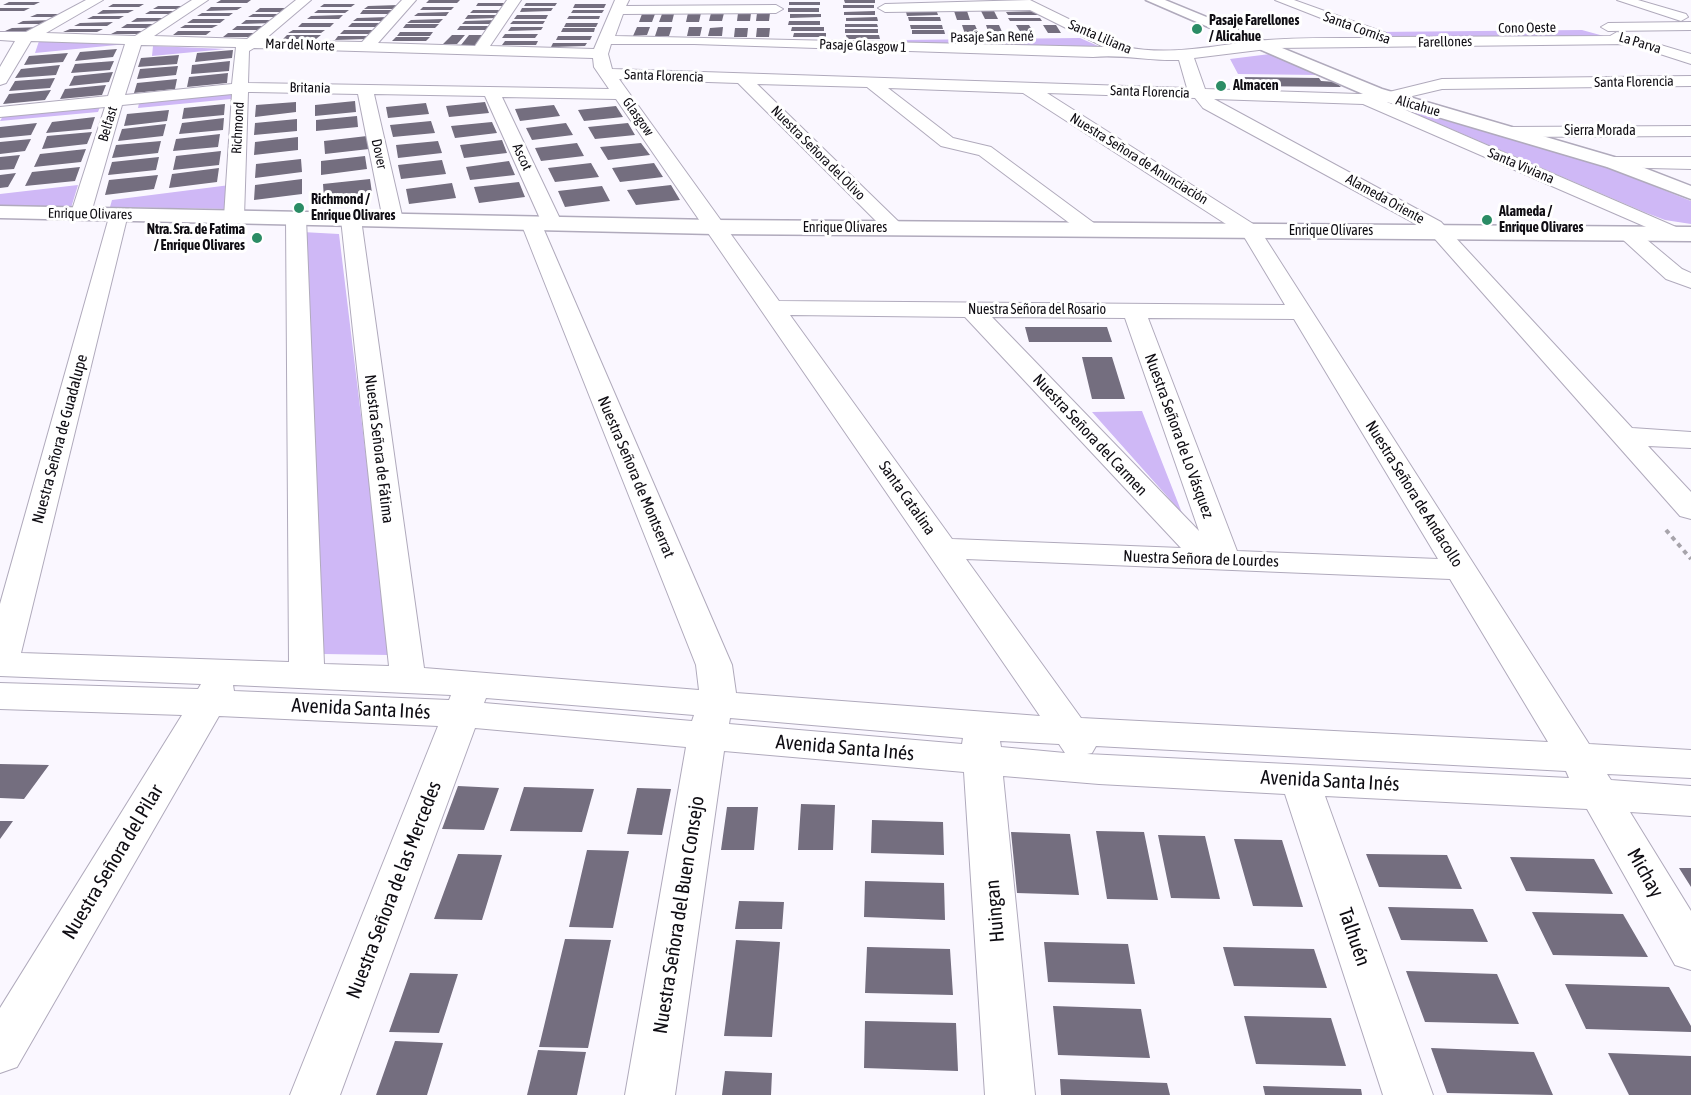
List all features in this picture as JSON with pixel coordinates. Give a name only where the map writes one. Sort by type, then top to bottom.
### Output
[{"type":"street","points":[[0,80],[22,42],[96,0]]},
{"type":"street","points":[[140,40],[201,0]]},
{"type":"street","points":[[250,43],[304,0]]},
{"type":"street","points":[[366,47],[409,0]]},
{"type":"street","points":[[480,50],[514,0]]},
{"type":"street","name":"Alicahue","points":[[1153,0],[1389,97],[1614,163],[1691,193]]},
{"type":"street","name":"Santa Cornisa","points":[[1282,0],[1399,43]]},
{"type":"street","points":[[1624,0],[1691,19]]},
{"type":"street","points":[[889,23],[1026,3]]},
{"type":"street","name":"Santa Liliana","points":[[1026,3],[1121,50],[1185,55]]},
{"type":"street","points":[[602,47],[620,5],[776,21]]},
{"type":"street","name":"Pasaje Glasgow 1","points":[[602,47],[776,21],[889,23],[1093,53],[1121,50]]},
{"type":"street","name":"Pasaje San René","points":[[889,23],[1033,36]]},
{"type":"street","name":"Cono Oeste","points":[[1364,30],[1691,26]]},
{"type":"street","name":"La Parva","points":[[1590,27],[1691,59]]},
{"type":"street","name":"Pasaje San René","points":[[1056,36],[1091,35]]},
{"type":"street","name":"Mar del Norte","points":[[0,36],[480,50],[602,47]]},
{"type":"street","name":"Belfast","points":[[81,213],[132,44],[140,40]]},
{"type":"street","name":"Farellones","points":[[1259,45],[1632,40]]},
{"type":"street","name":"Richmond","points":[[234,217],[242,50],[250,43]]},
{"type":"street","points":[[1198,94],[1185,55],[1259,45]]},
{"type":"street","name":"Glasgow","points":[[602,47],[600,63],[714,227]]},
{"type":"street","name":"Santa Florencia","points":[[607,74],[1366,99],[1389,97],[1422,87],[1442,84],[1691,81]]},
{"type":"street","name":"Nuestra Señora del Olivo","points":[[742,78],[894,228]]},
{"type":"street","points":[[871,83],[947,142],[982,150],[1091,230]]},
{"type":"street","name":"Britania","points":[[0,112],[240,88],[621,94]]},
{"type":"street","name":"Nuestra Señora de Anunciación","points":[[1027,88],[1251,231]]},
{"type":"street","name":"Dover","points":[[365,89],[393,220]]},
{"type":"street","name":"Ascot","points":[[491,91],[541,223]]},
{"type":"street","name":"Alameda Oriente","points":[[1198,94],[1215,107],[1414,213],[1440,232],[1691,510]]},
{"type":"street","name":"Santa Viviana","points":[[1366,99],[1684,234]]},
{"type":"street","name":"Sierra Morada","points":[[1508,132],[1691,130]]},
{"type":"street","points":[[1614,163],[1691,163]]},
{"type":"street","name":"Enrique Olivares","points":[[0,212],[714,227],[1684,234]]},
{"type":"street","name":"Nuestra Señora de Guadalupe","points":[[0,675],[118,214]]},
{"type":"street","points":[[296,218],[307,675]]},
{"type":"street","name":"Nuestra Señora de Fátima","points":[[351,219],[408,679]]},
{"type":"street","name":"Nuestra Señora de Montserrat","points":[[541,223],[714,665],[718,683],[712,720]]},
{"type":"street","name":"Santa Catalina","points":[[714,227],[1098,770]]},
{"type":"street","name":"Nuestra Señora de Andacollo","points":[[1251,231],[1598,794]]},
{"type":"street","points":[[1627,233],[1685,281]]},
{"type":"street","name":"Nuestra Señora del Rosario","points":[[772,308],[1302,312]]},
{"type":"street","name":"Nuestra Señora del Carmen","points":[[972,310],[1176,526],[1217,560]]},
{"type":"street","name":"Nuestra Señora de Lo Vásquez","points":[[1134,311],[1212,525],[1217,560]]},
{"type":"street","points":[[1624,436],[1691,440]]},
{"type":"street","points":[[1176,526],[1197,530],[1212,525]]},
{"type":"street","name":"Nuestra Señora de Lourdes","points":[[941,548],[1461,570]]},
{"type":"street","name":"Avenida Santa Inés","points":[[0,675],[217,688],[468,699],[712,720],[981,744],[1098,770],[1598,794],[1691,801]]},
{"type":"street","name":"Avenida Santa Inés","points":[[217,688],[307,675],[408,679],[468,699]]},
{"type":"street","name":"Nuestra Señora del Pilar","points":[[0,1052],[217,688]]},
{"type":"street","name":"Nuestra Señora de las Mercedes","points":[[315,1095],[468,699]]},
{"type":"street","name":"Nuestra Señora del Buen Consejo","points":[[650,1095],[712,720]]},
{"type":"street","name":"Avenida Santa Inés","points":[[981,744],[1071,731],[1691,764]]},
{"type":"street","name":"Huingan","points":[[981,744],[1010,1095]]},
{"type":"street","name":"Talhuén","points":[[1300,780],[1408,1095]]},
{"type":"street","name":"Michay","points":[[1598,794],[1691,951]]},
{"type":"shaded area","points":[[1582,30],[1611,38],[1398,40],[1376,32]]},
{"type":"shaded area","points":[[1080,38],[1105,49],[904,44],[903,40]]},
{"type":"shaded area","points":[[39,41],[127,44],[35,53]]},
{"type":"shaded area","points":[[153,46],[226,49],[152,56]]},
{"type":"shaded area","points":[[1270,54],[1318,75],[1238,74],[1230,59]]},
{"type":"shaded area","points":[[232,94],[231,99],[138,108],[139,103]]},
{"type":"shaded area","points":[[100,107],[98,112],[0,121],[3,116]]},
{"type":"shaded area","points":[[1407,110],[1589,160],[1691,201],[1691,224],[1665,220],[1644,212]]},
{"type":"shaded area","points":[[78,185],[71,208],[0,207],[0,194]]},
{"type":"shaded area","points":[[230,185],[228,209],[110,207],[112,200]]},
{"type":"shaded area","points":[[302,232],[339,234],[390,655],[323,654]]},
{"type":"shaded area","points":[[1142,411],[1182,513],[1092,412]]},
{"type":"building","points":[[221,0],[251,0],[247,3],[216,3]]},
{"type":"building","points":[[429,0],[460,0],[457,3],[426,3]]},
{"type":"building","points":[[844,0],[875,0],[875,3],[845,3]]},
{"type":"building","points":[[9,2],[40,2],[34,5],[3,5]]},
{"type":"building","points":[[789,2],[820,2],[820,5],[789,5]]},
{"type":"building","points":[[478,3],[509,3],[506,6],[476,6]]},
{"type":"building","points":[[526,3],[557,3],[555,6],[524,6]]},
{"type":"building","points":[[113,4],[144,4],[139,7],[108,7]]},
{"type":"building","points":[[324,4],[355,4],[351,7],[320,7]]},
{"type":"building","points":[[575,4],[606,4],[604,8],[573,8]]},
{"type":"building","points":[[399,5],[395,9],[364,9],[368,6]]},
{"type":"building","points":[[843,5],[874,5],[874,8],[843,8]]},
{"type":"building","points":[[158,6],[189,6],[184,9],[153,9]]},
{"type":"building","points":[[211,7],[242,7],[237,10],[206,11]]},
{"type":"building","points":[[423,7],[454,7],[451,10],[420,10]]},
{"type":"building","points":[[0,8],[30,8],[24,11],[0,11]]},
{"type":"building","points":[[260,8],[291,8],[287,12],[255,12]]},
{"type":"building","points":[[522,8],[553,8],[551,11],[520,12]]},
{"type":"building","points":[[788,8],[819,8],[819,12],[788,12]]},
{"type":"building","points":[[103,10],[134,10],[128,13],[97,14]]},
{"type":"building","points":[[318,10],[349,10],[345,13],[314,13]]},
{"type":"building","points":[[363,10],[395,10],[391,14],[360,14]]},
{"type":"building","points":[[473,10],[504,10],[501,13],[470,13]]},
{"type":"building","points":[[573,10],[604,10],[602,13],[571,13]]},
{"type":"building","points":[[150,11],[181,11],[176,14],[145,14]]},
{"type":"building","points":[[875,11],[875,15],[844,15],[844,12]]},
{"type":"building","points":[[954,11],[967,11],[970,20],[957,20]]},
{"type":"building","points":[[981,11],[994,11],[998,19],[985,19]]},
{"type":"building","points":[[1038,11],[1039,15],[1008,15],[1006,12]]},
{"type":"building","points":[[449,12],[446,16],[414,16],[418,13]]},
{"type":"building","points":[[906,12],[937,12],[938,15],[907,16]]},
{"type":"building","points":[[202,13],[233,13],[229,16],[197,16]]},
{"type":"building","points":[[688,13],[701,13],[699,22],[686,22]]},
{"type":"building","points":[[711,13],[724,13],[722,21],[709,21]]},
{"type":"building","points":[[738,13],[751,13],[750,21],[737,21]]},
{"type":"building","points":[[757,13],[770,13],[769,21],[756,21]]},
{"type":"building","points":[[37,14],[68,14],[62,17],[30,17]]},
{"type":"building","points":[[253,14],[284,14],[280,17],[248,17]]},
{"type":"building","points":[[642,14],[655,14],[652,22],[639,22]]},
{"type":"building","points":[[662,14],[674,14],[672,22],[659,22]]},
{"type":"building","points":[[790,14],[821,14],[821,17],[790,18]]},
{"type":"building","points":[[343,15],[339,19],[307,19],[311,16]]},
{"type":"building","points":[[468,15],[499,15],[497,18],[465,19]]},
{"type":"building","points":[[517,15],[548,15],[546,19],[514,19]]},
{"type":"building","points":[[93,16],[124,16],[119,19],[87,19]]},
{"type":"building","points":[[569,16],[600,16],[599,19],[567,19]]},
{"type":"building","points":[[389,17],[385,21],[353,21],[357,18]]},
{"type":"building","points":[[877,17],[878,21],[846,21],[846,18]]},
{"type":"building","points":[[908,17],[940,17],[941,21],[909,21]]},
{"type":"building","points":[[137,18],[169,18],[163,21],[131,22]]},
{"type":"building","points":[[1008,18],[1040,18],[1042,21],[1010,21]]},
{"type":"building","points":[[193,19],[225,19],[220,23],[187,23]]},
{"type":"building","points":[[443,19],[439,23],[407,23],[411,20]]},
{"type":"building","points":[[55,20],[49,24],[17,24],[23,21]]},
{"type":"building","points":[[246,20],[278,20],[273,23],[241,24]]},
{"type":"building","points":[[497,20],[494,24],[462,24],[465,21]]},
{"type":"building","points":[[513,21],[545,21],[543,24],[510,24]]},
{"type":"building","points":[[789,21],[820,21],[820,25],[788,25]]},
{"type":"building","points":[[113,22],[107,26],[74,26],[80,23]]},
{"type":"building","points":[[302,23],[334,23],[330,27],[298,27]]},
{"type":"building","points":[[352,23],[384,23],[380,27],[348,27]]},
{"type":"building","points":[[566,23],[598,23],[596,27],[564,27]]},
{"type":"building","points":[[127,24],[159,24],[153,28],[121,28]]},
{"type":"building","points":[[406,24],[439,24],[435,28],[403,28]]},
{"type":"building","points":[[845,24],[877,24],[878,27],[845,27]]},
{"type":"building","points":[[185,25],[218,25],[212,28],[180,28]]},
{"type":"building","points":[[910,25],[942,25],[943,29],[911,29]]},
{"type":"building","points":[[962,25],[975,25],[979,34],[965,34]]},
{"type":"building","points":[[986,25],[999,25],[1003,34],[989,34]]},
{"type":"building","points":[[1016,25],[1029,25],[1034,33],[1021,33]]},
{"type":"building","points":[[1043,25],[1056,25],[1061,33],[1048,33]]},
{"type":"building","points":[[237,26],[270,26],[265,30],[232,30]]},
{"type":"building","points":[[460,26],[492,26],[489,30],[457,30]]},
{"type":"building","points":[[44,27],[38,31],[5,31],[12,28]]},
{"type":"building","points":[[511,27],[543,27],[541,30],[508,31]]},
{"type":"building","points":[[637,27],[650,27],[647,35],[633,36]]},
{"type":"building","points":[[658,27],[672,27],[669,36],[655,36]]},
{"type":"building","points":[[689,27],[702,27],[700,36],[687,36]]},
{"type":"building","points":[[723,27],[722,36],[708,36],[710,28]]},
{"type":"building","points":[[792,27],[824,27],[824,31],[791,31]]},
{"type":"building","points":[[563,28],[595,28],[594,32],[561,32]]},
{"type":"building","points":[[735,28],[748,28],[747,37],[734,37]]},
{"type":"building","points":[[757,28],[770,28],[769,37],[756,37]]},
{"type":"building","points":[[70,29],[103,29],[97,32],[63,32]]},
{"type":"building","points":[[845,29],[878,29],[878,33],[845,33]]},
{"type":"building","points":[[293,30],[325,30],[321,33],[288,33]]},
{"type":"building","points":[[344,30],[377,30],[373,34],[340,34]]},
{"type":"building","points":[[912,30],[944,30],[945,34],[912,34]]},
{"type":"building","points":[[117,31],[150,31],[144,34],[111,34]]},
{"type":"building","points":[[178,31],[211,31],[206,35],[173,35]]},
{"type":"building","points":[[400,32],[433,32],[430,36],[397,36]]},
{"type":"building","points":[[228,33],[261,33],[257,37],[223,37]]},
{"type":"building","points":[[794,33],[826,33],[826,37],[793,37]]},
{"type":"building","points":[[505,34],[538,34],[535,38],[502,38]]},
{"type":"building","points":[[287,35],[321,35],[316,39],[283,39]]},
{"type":"building","points":[[452,35],[465,35],[457,44],[443,44]]},
{"type":"building","points":[[469,35],[483,35],[475,45],[461,45]]},
{"type":"building","points":[[846,35],[879,35],[880,39],[847,39]]},
{"type":"building","points":[[338,36],[372,36],[368,39],[335,40]]},
{"type":"building","points":[[558,36],[592,36],[590,40],[556,40]]},
{"type":"building","points":[[396,37],[430,37],[426,41],[392,41]]},
{"type":"building","points":[[505,41],[538,41],[536,45],[502,45]]},
{"type":"building","points":[[553,43],[587,43],[585,46],[551,47]]},
{"type":"building","points":[[117,49],[113,57],[75,61],[80,52]]},
{"type":"building","points":[[233,50],[232,58],[195,62],[197,53]]},
{"type":"building","points":[[68,53],[63,62],[24,65],[29,56]]},
{"type":"building","points":[[179,55],[177,64],[138,67],[141,58]]},
{"type":"building","points":[[114,61],[110,70],[71,73],[75,64]]},
{"type":"building","points":[[230,61],[229,71],[191,74],[192,65]]},
{"type":"building","points":[[60,65],[56,75],[15,78],[21,69]]},
{"type":"building","points":[[178,66],[176,75],[137,79],[140,69]]},
{"type":"building","points":[[113,72],[109,82],[69,86],[74,76]]},
{"type":"building","points":[[228,73],[227,83],[187,87],[189,77]]},
{"type":"building","points":[[1241,77],[1319,78],[1321,81],[1336,82],[1341,87],[1247,86]]},
{"type":"building","points":[[55,78],[50,88],[9,91],[15,81]]},
{"type":"building","points":[[177,79],[175,89],[134,93],[137,83]]},
{"type":"building","points":[[106,85],[102,95],[60,99],[65,89]]},
{"type":"building","points":[[51,90],[45,100],[3,104],[9,94]]},
{"type":"building","points":[[355,101],[356,112],[315,116],[315,105]]},
{"type":"building","points":[[296,102],[296,112],[255,117],[256,105]]},
{"type":"building","points":[[485,102],[489,113],[449,117],[446,106]]},
{"type":"building","points":[[426,103],[429,114],[388,118],[386,107]]},
{"type":"building","points":[[225,104],[224,115],[182,119],[184,108]]},
{"type":"building","points":[[554,105],[560,116],[520,121],[515,109]]},
{"type":"building","points":[[616,106],[623,117],[584,121],[578,110]]},
{"type":"building","points":[[169,110],[167,121],[124,126],[127,114]]},
{"type":"building","points":[[357,116],[358,127],[316,131],[316,120]]},
{"type":"building","points":[[95,117],[91,129],[46,133],[52,122]]},
{"type":"building","points":[[224,118],[223,130],[179,134],[182,123]]},
{"type":"building","points":[[297,119],[297,131],[254,135],[255,123]]},
{"type":"building","points":[[431,121],[435,133],[393,137],[390,125]]},
{"type":"building","points":[[492,122],[497,133],[455,138],[451,126]]},
{"type":"building","points":[[37,123],[31,135],[0,138],[0,127]]},
{"type":"building","points":[[566,123],[573,135],[532,140],[526,128]]},
{"type":"building","points":[[628,123],[635,135],[595,139],[588,127]]},
{"type":"building","points":[[166,124],[163,136],[118,141],[122,129]]},
{"type":"building","points":[[92,132],[87,144],[42,149],[47,136]]},
{"type":"building","points":[[220,134],[218,147],[173,151],[176,139]]},
{"type":"building","points":[[367,136],[369,149],[325,154],[324,141]]},
{"type":"building","points":[[298,137],[298,150],[254,155],[255,142]]},
{"type":"building","points":[[31,139],[25,151],[0,154],[0,142]]},
{"type":"building","points":[[502,140],[507,153],[464,158],[460,145]]},
{"type":"building","points":[[161,141],[158,153],[112,158],[116,145]]},
{"type":"building","points":[[438,141],[442,153],[398,158],[396,145]]},
{"type":"building","points":[[577,143],[584,156],[541,161],[535,148]]},
{"type":"building","points":[[641,143],[650,155],[608,160],[600,147]]},
{"type":"building","points":[[86,149],[81,162],[34,167],[40,154]]},
{"type":"building","points":[[221,151],[219,165],[173,170],[176,156]]},
{"type":"building","points":[[20,155],[14,169],[0,170],[0,157]]},
{"type":"building","points":[[365,156],[367,169],[321,175],[321,161]]},
{"type":"building","points":[[159,157],[156,170],[108,175],[112,162]]},
{"type":"building","points":[[301,159],[302,172],[255,178],[256,164]]},
{"type":"building","points":[[442,160],[446,174],[401,179],[398,165]]},
{"type":"building","points":[[509,161],[515,175],[470,180],[466,167]]},
{"type":"building","points":[[591,163],[599,177],[555,182],[548,168]]},
{"type":"building","points":[[654,163],[663,177],[620,182],[612,168]]},
{"type":"building","points":[[80,167],[75,181],[25,186],[32,172]]},
{"type":"building","points":[[219,168],[217,182],[169,188],[172,174]]},
{"type":"building","points":[[16,173],[8,187],[0,188],[0,175]]},
{"type":"building","points":[[158,175],[154,189],[105,195],[109,180]]},
{"type":"building","points":[[302,179],[302,194],[254,200],[255,185]]},
{"type":"building","points":[[370,179],[372,193],[324,199],[323,184]]},
{"type":"building","points":[[519,182],[525,197],[479,203],[474,187]]},
{"type":"building","points":[[452,183],[456,198],[409,204],[406,189]]},
{"type":"building","points":[[671,185],[680,200],[636,205],[627,190]]},
{"type":"building","points":[[602,186],[610,201],[565,207],[558,191]]},
{"type":"building","points":[[1025,327],[1107,327],[1112,342],[1029,342]]},
{"type":"building","points":[[1082,357],[1112,357],[1125,399],[1092,399]]},
{"type":"building","points":[[0,764],[49,765],[24,799],[0,798]]},
{"type":"building","points":[[458,786],[499,788],[484,830],[442,829]]},
{"type":"building","points":[[524,787],[594,789],[582,832],[510,831]]},
{"type":"building","points":[[637,788],[671,789],[662,835],[627,834]]},
{"type":"building","points":[[801,804],[835,805],[833,850],[798,850]]},
{"type":"building","points":[[727,807],[758,807],[754,850],[721,850]]},
{"type":"building","points":[[872,820],[943,822],[944,855],[871,853]]},
{"type":"building","points":[[0,821],[13,821],[0,839]]},
{"type":"building","points":[[1096,831],[1144,832],[1158,900],[1107,899]]},
{"type":"building","points":[[1011,832],[1070,834],[1079,895],[1017,893]]},
{"type":"building","points":[[1158,835],[1205,836],[1220,899],[1171,898]]},
{"type":"building","points":[[1234,839],[1282,840],[1303,907],[1253,906]]},
{"type":"building","points":[[587,850],[629,851],[613,928],[569,927]]},
{"type":"building","points":[[458,854],[502,855],[482,920],[434,919]]},
{"type":"building","points":[[1366,854],[1447,855],[1462,889],[1379,887]]},
{"type":"building","points":[[1510,857],[1594,859],[1613,894],[1526,891]]},
{"type":"building","points":[[1679,868],[1691,868],[1691,887]]},
{"type":"building","points":[[865,881],[944,883],[945,920],[864,917]]},
{"type":"building","points":[[739,901],[784,902],[782,929],[735,929]]},
{"type":"building","points":[[1388,907],[1473,909],[1488,942],[1401,940]]},
{"type":"building","points":[[1532,912],[1623,914],[1648,957],[1553,955]]},
{"type":"building","points":[[565,939],[611,940],[588,1048],[539,1047]]},
{"type":"building","points":[[736,940],[780,942],[772,1037],[724,1036]]},
{"type":"building","points":[[1044,942],[1128,944],[1135,984],[1048,982]]},
{"type":"building","points":[[867,947],[950,949],[953,995],[865,993]]},
{"type":"building","points":[[1223,947],[1314,949],[1327,988],[1234,986]]},
{"type":"building","points":[[1406,971],[1497,974],[1519,1024],[1425,1022]]},
{"type":"building","points":[[410,973],[458,974],[439,1033],[389,1032]]},
{"type":"building","points":[[1565,984],[1669,987],[1691,1026],[1691,1032],[1586,1029]]},
{"type":"building","points":[[1053,1006],[1141,1009],[1150,1058],[1058,1055]]},
{"type":"building","points":[[1244,1016],[1331,1018],[1346,1066],[1256,1064]]},
{"type":"building","points":[[865,1021],[956,1023],[958,1071],[864,1068]]},
{"type":"building","points":[[395,1041],[443,1043],[427,1095],[376,1095]]},
{"type":"building","points":[[1431,1048],[1534,1052],[1553,1095],[1447,1093]]},
{"type":"building","points":[[538,1050],[586,1052],[577,1095],[527,1095]]},
{"type":"building","points":[[1608,1053],[1691,1056],[1691,1095],[1629,1095]]},
{"type":"building","points":[[725,1071],[772,1073],[771,1095],[722,1095]]},
{"type":"building","points":[[1060,1079],[1167,1083],[1170,1095],[1061,1095]]},
{"type":"building","points":[[1263,1086],[1361,1089],[1362,1095],[1265,1095]]},
{"type":"place","name":"Pasaje Farellones / Alicahue","points":[[1197,29]]},
{"type":"place","name":"Almacen","points":[[1221,86]]},
{"type":"place","name":"Richmond / Enrique Olivares","points":[[299,208]]},
{"type":"place","name":"Alameda / Enrique Olivares","points":[[1487,220]]},
{"type":"place","name":"Ntra. Sra. de Fatima / Enrique Olivares","points":[[257,238]]}]
